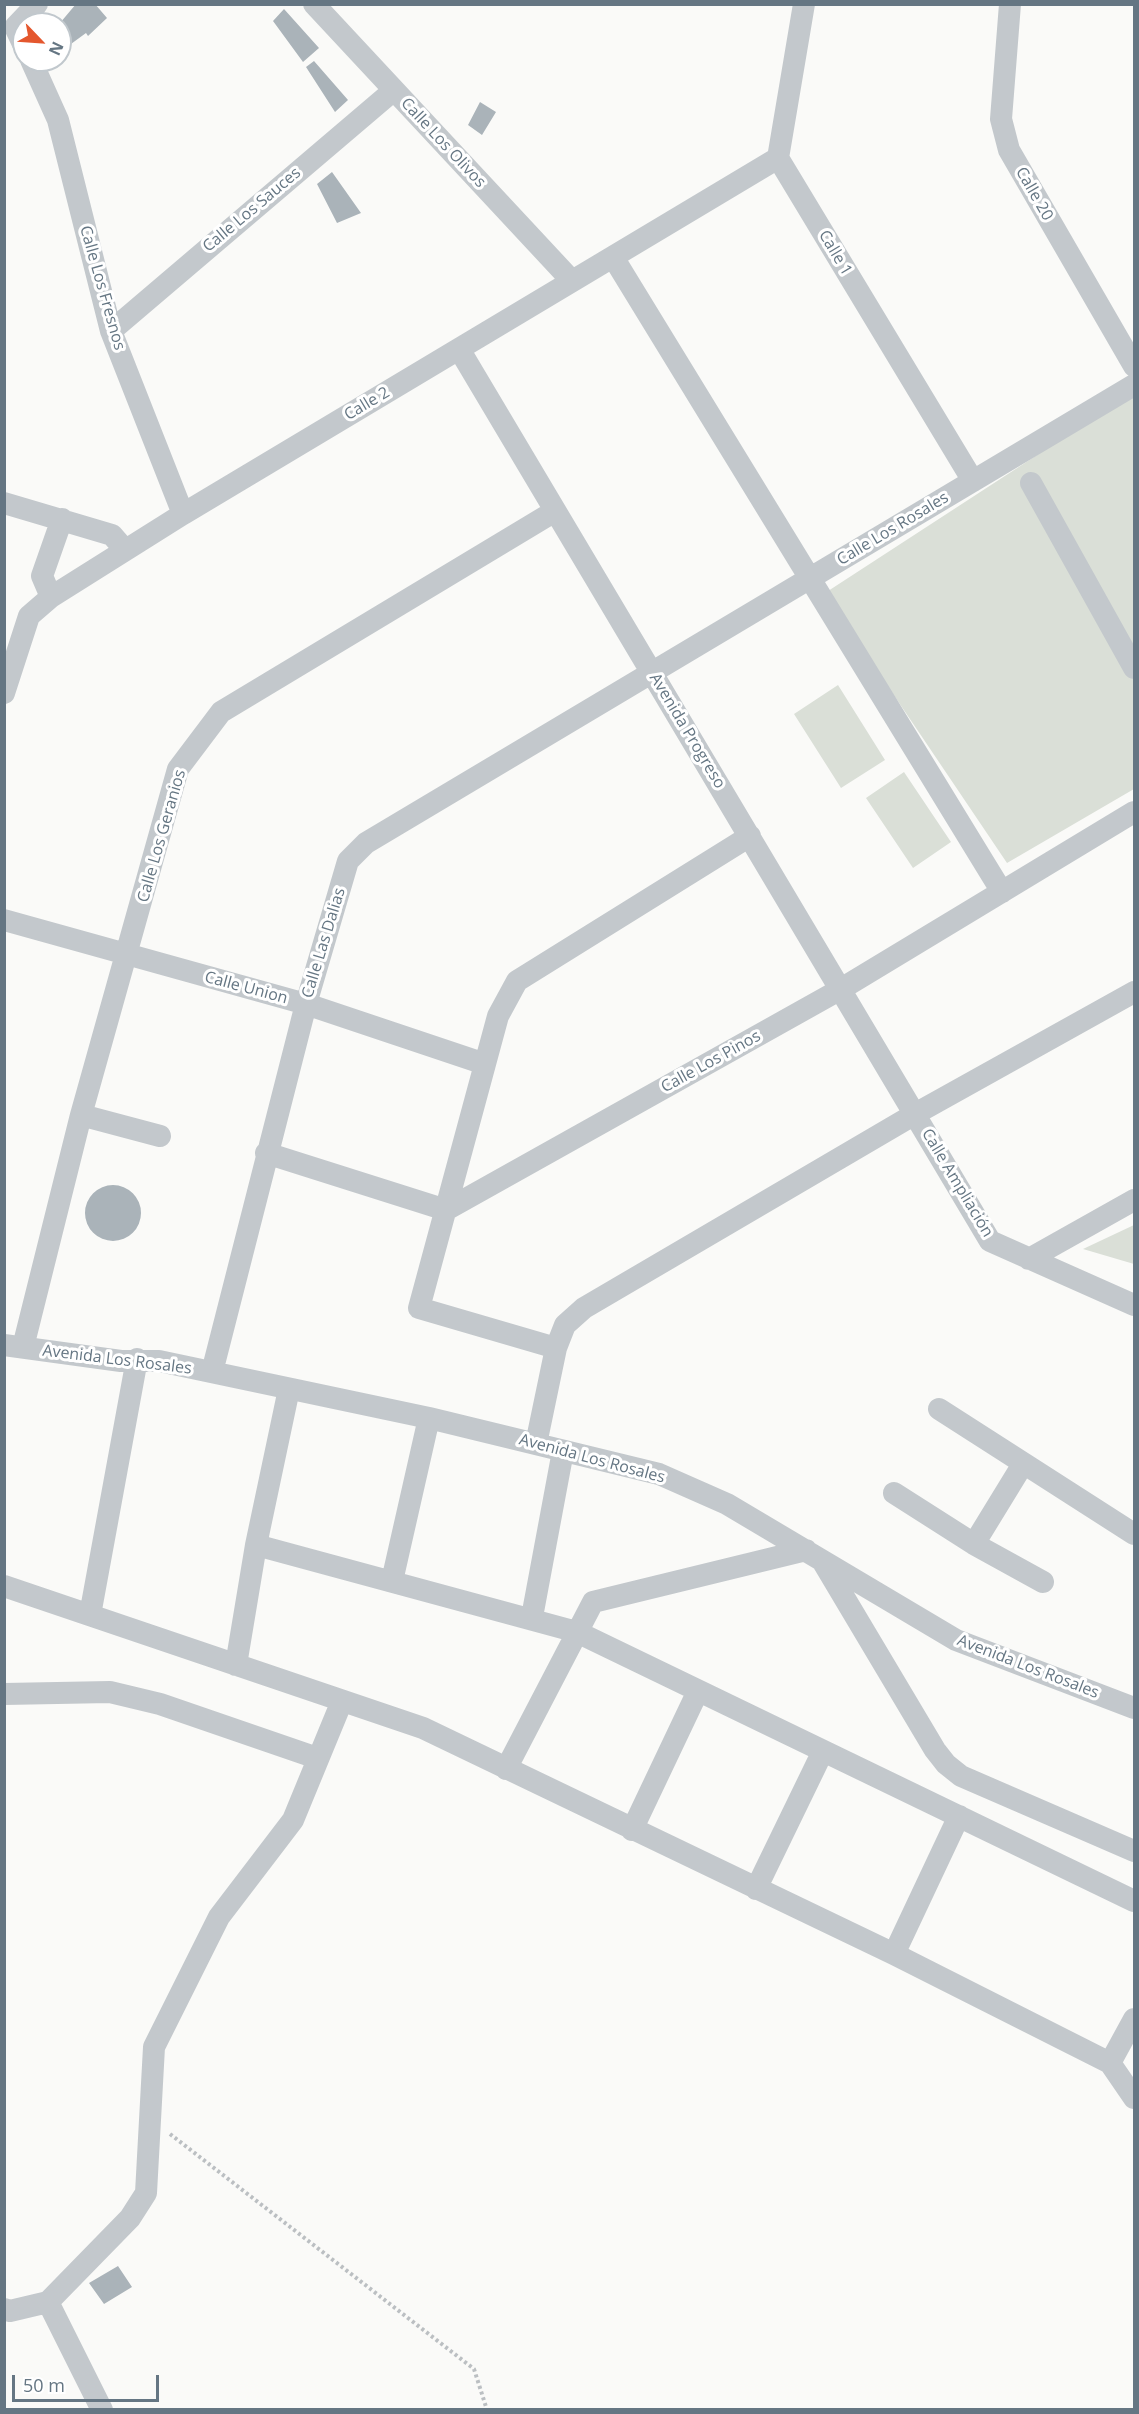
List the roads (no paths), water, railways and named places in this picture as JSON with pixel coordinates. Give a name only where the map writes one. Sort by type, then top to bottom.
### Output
[{"type":"street","name":"Calle Los Olivos","points":[[314,4],[572,281]]},
{"type":"street","points":[[778,158],[804,4]]},
{"type":"street","name":"Calle 20","points":[[1010,4],[1000,119],[1009,150],[1134,366]]},
{"type":"street","name":"Calle Los Fresnos","points":[[36,72],[58,120],[111,331],[183,514]]},
{"type":"street","name":"Calle Los Sauces","points":[[111,331],[394,90]]},
{"type":"street","name":"Calle 2","points":[[4,693],[29,616],[51,597],[183,514],[778,158]]},
{"type":"street","name":"Calle 1","points":[[778,158],[973,481]]},
{"type":"street","points":[[613,257],[1002,891]]},
{"type":"street","name":"Avenida Progreso","points":[[459,349],[915,1114]]},
{"type":"street","name":"Calle Los Rosales","points":[[652,672],[1134,385]]},
{"type":"street","points":[[1031,483],[1134,668]]},
{"type":"street","points":[[4,503],[112,535],[126,550]]},
{"type":"street","name":"Calle Los Geranios","points":[[14,1346],[128,955],[178,769],[221,712],[555,511]]},
{"type":"street","points":[[51,597],[42,576],[62,519]]},
{"type":"street","name":"Calle Las Dalias","points":[[212,1372],[266,1153],[348,861],[366,843],[652,672]]},
{"type":"street","name":"Calle Los Pinos","points":[[446,1210],[841,988],[1134,812]]},
{"type":"street","points":[[556,1348],[419,1308],[498,1016],[517,981],[750,836]]},
{"type":"street","name":"Calle Union","points":[[4,920],[306,1004],[485,1064]]},
{"type":"street","points":[[536,1444],[556,1348],[565,1325],[584,1308],[915,1114],[1134,992]]},
{"type":"street","name":"Calle Ampliación","points":[[915,1114],[990,1241],[1134,1305]]},
{"type":"street","points":[[81,1115],[160,1136]]},
{"type":"street","points":[[266,1153],[446,1210]]},
{"type":"street","points":[[1029,1259],[1134,1200]]},
{"type":"street","name":"Avenida Los Rosales","points":[[14,1346],[121,1362],[137,1359],[212,1372],[429,1418],[659,1474],[727,1504],[956,1640],[1134,1708]]},
{"type":"street","points":[[90,1615],[137,1359]]},
{"type":"street","points":[[236,1665],[256,1545],[289,1389]]},
{"type":"street","points":[[939,1409],[1134,1534]]},
{"type":"street","points":[[392,1581],[429,1418]]},
{"type":"street","points":[[532,1617],[562,1450]]},
{"type":"street","points":[[974,1544],[1023,1464]]},
{"type":"street","points":[[894,1493],[974,1544],[1044,1582]]},
{"type":"street","points":[[256,1545],[532,1617],[577,1632],[1134,1901]]},
{"type":"street","points":[[506,1769],[593,1602],[813,1554],[935,1750],[946,1764],[961,1776],[1134,1851]]},
{"type":"street","points":[[4,1586],[423,1728],[894,1954],[1110,2063],[1134,2097]]},
{"type":"street","points":[[632,1830],[698,1691]]},
{"type":"street","points":[[4,1694],[110,1692],[160,1704],[317,1758]]},
{"type":"street","points":[[6,2312],[48,2302],[130,2218],[146,2193],[148,2117],[154,2047],[219,1917],[293,1820],[342,1701]]},
{"type":"street","points":[[756,1889],[823,1751]]},
{"type":"street","points":[[894,1954],[959,1816]]},
{"type":"street","points":[[1110,2063],[1134,2019]]},
{"type":"street","points":[[48,2302],[101,2409]]}]
